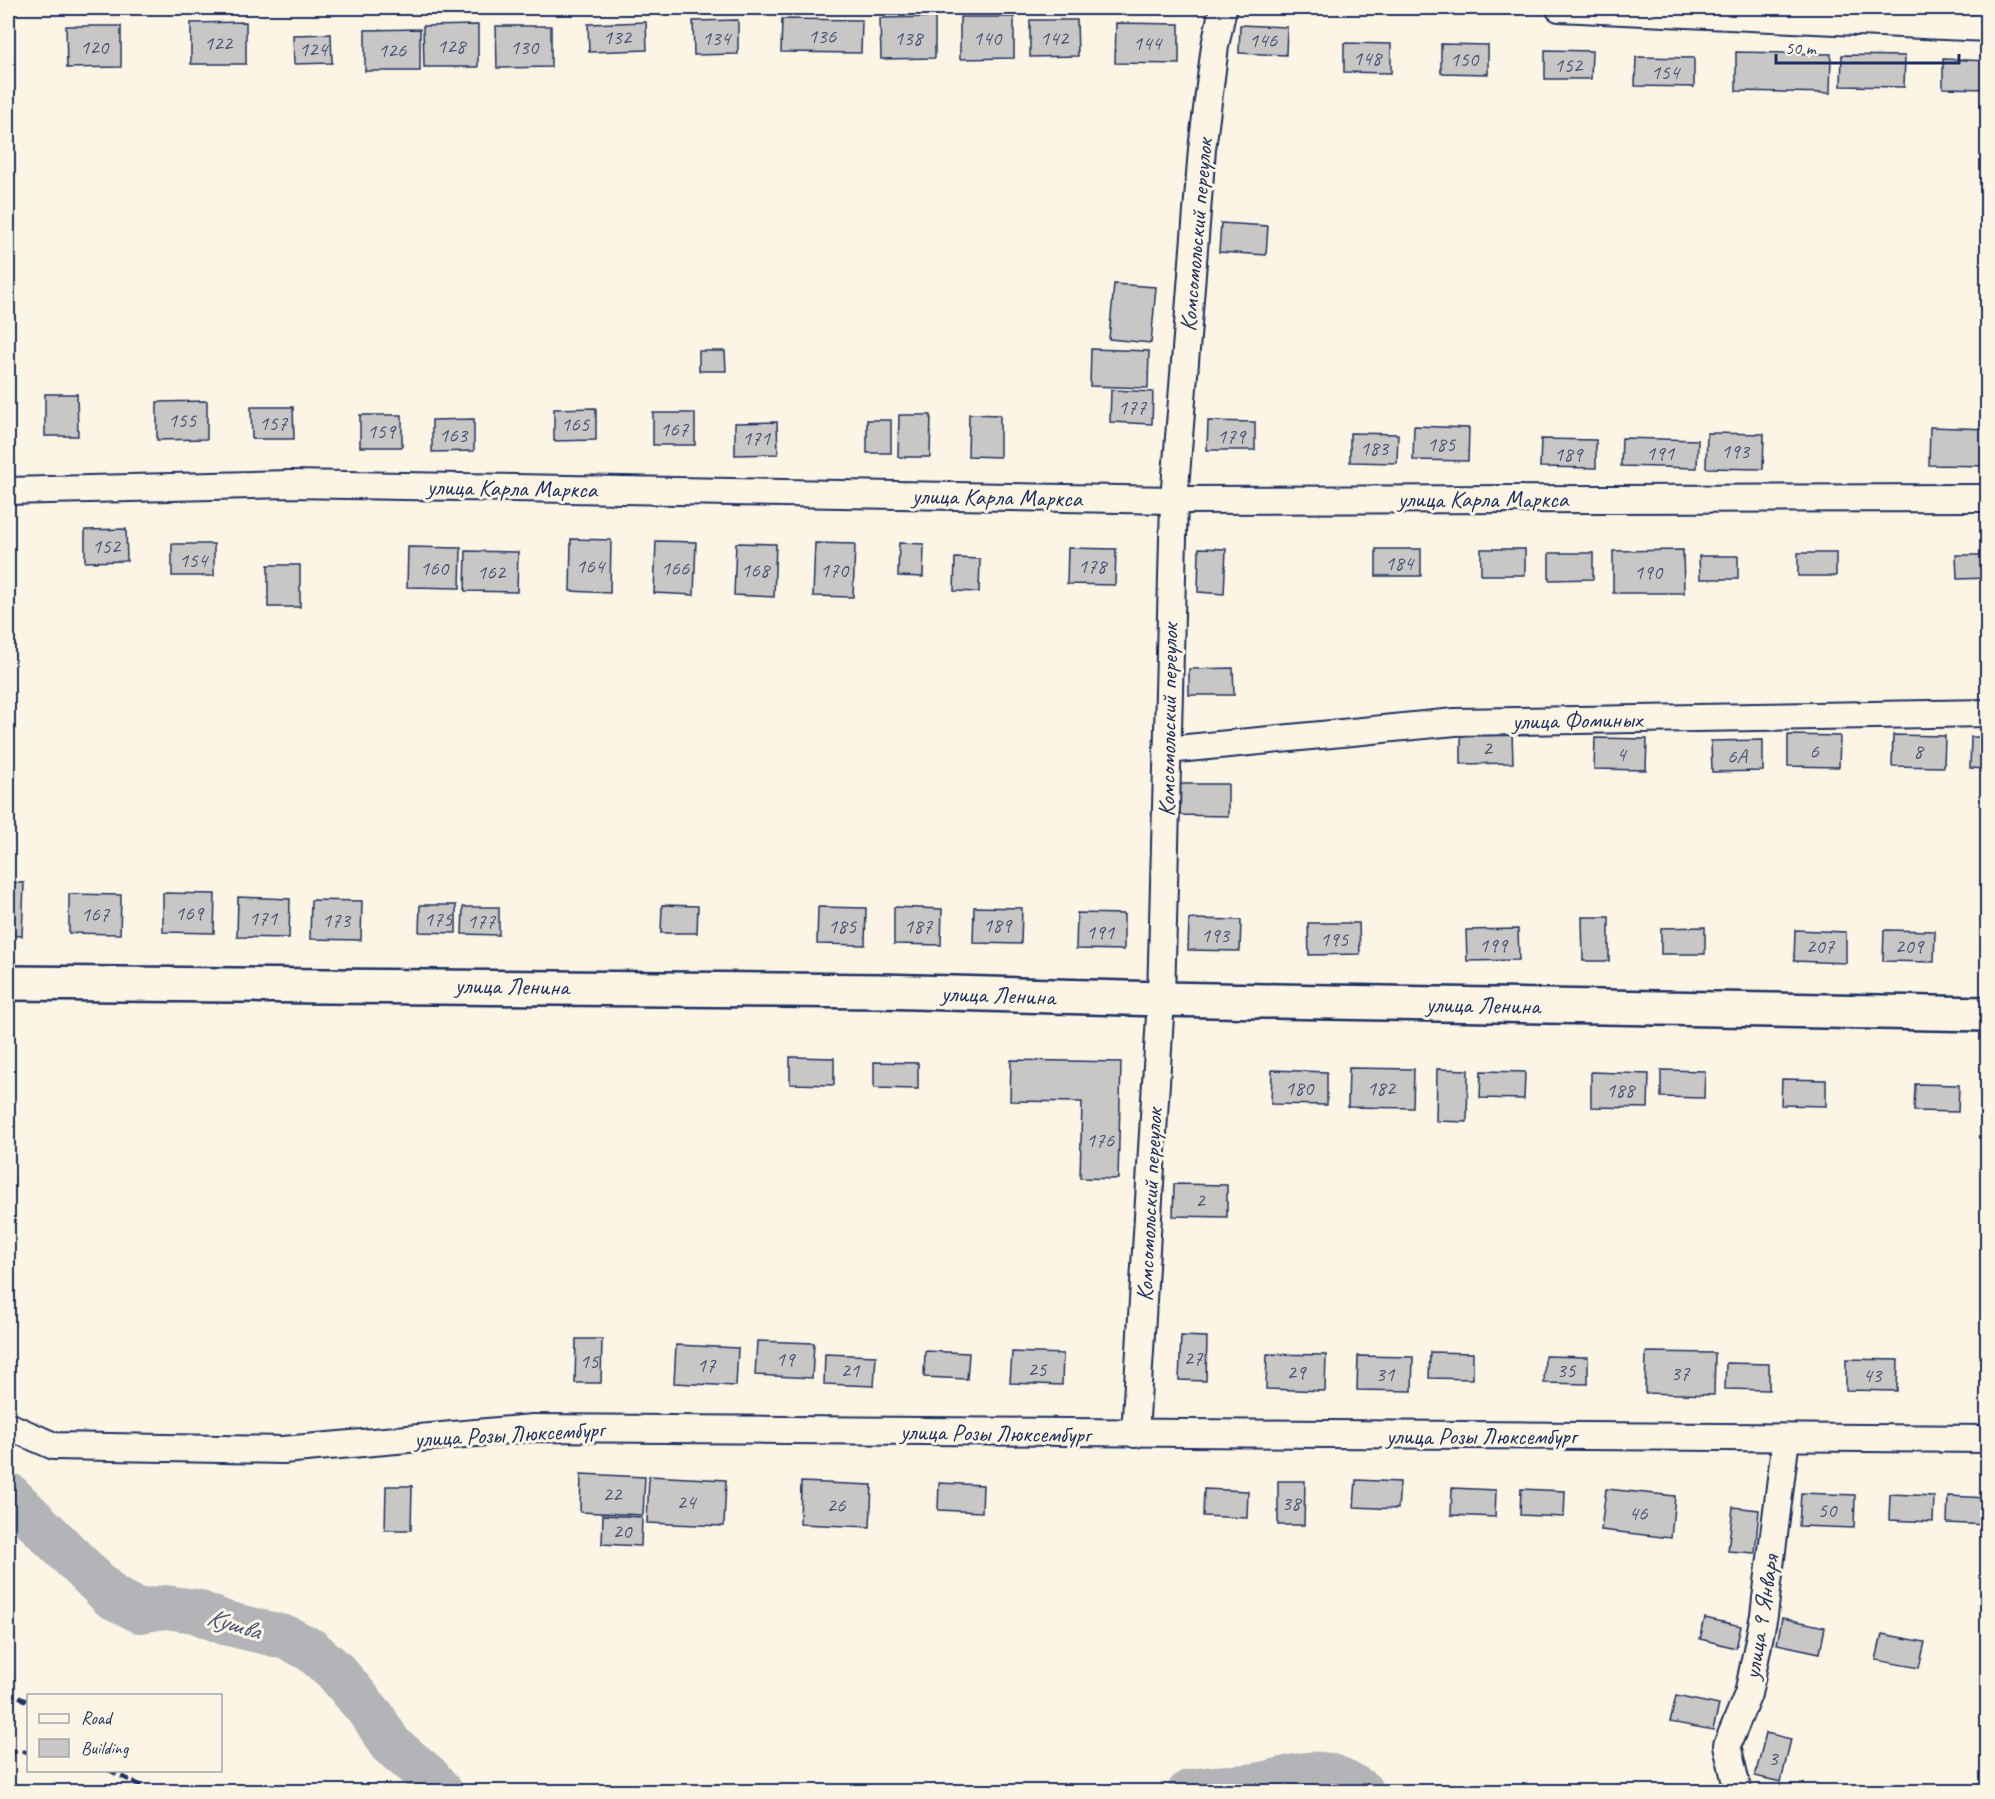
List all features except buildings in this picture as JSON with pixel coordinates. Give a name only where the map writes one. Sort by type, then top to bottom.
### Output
[{"type":"main road","name":"улица Ленина","points":[[8,983],[809,990],[1161,999],[1988,1014]]},
{"type":"street","name":"Комсомольский переулок","points":[[1135,1434],[1161,999],[1174,500],[1202,149],[1223,8]]},
{"type":"street","points":[[1559,8],[1988,28]]},
{"type":"street","name":"улица Карла Маркса","points":[[8,491],[291,484],[1174,500],[1988,498]]},
{"type":"street","name":"улица Фоминых","points":[[1167,750],[1455,722],[1988,713]]},
{"type":"street","name":"улица Розы Люксембург","points":[[8,1426],[54,1446],[283,1450],[533,1428],[1988,1439]]},
{"type":"street","name":"улица 9 Января","points":[[1738,1791],[1727,1745],[1748,1694],[1761,1626],[1786,1438]]},
{"type":"waterway","name":"Кушва","points":[[8,1494],[112,1597],[140,1611],[165,1607],[195,1611],[225,1623],[288,1638],[311,1650],[336,1672],[373,1716],[390,1744],[427,1775],[441,1792]]},
{"type":"waterway","name":"Кушва","points":[[1189,1792],[1255,1785],[1309,1774],[1333,1776],[1362,1792]]},
{"type":"railway","points":[[8,1689],[27,1701]]},
{"type":"railway","points":[[8,1751],[27,1752]]},
{"type":"railway","points":[[113,1772],[154,1792]]}]
